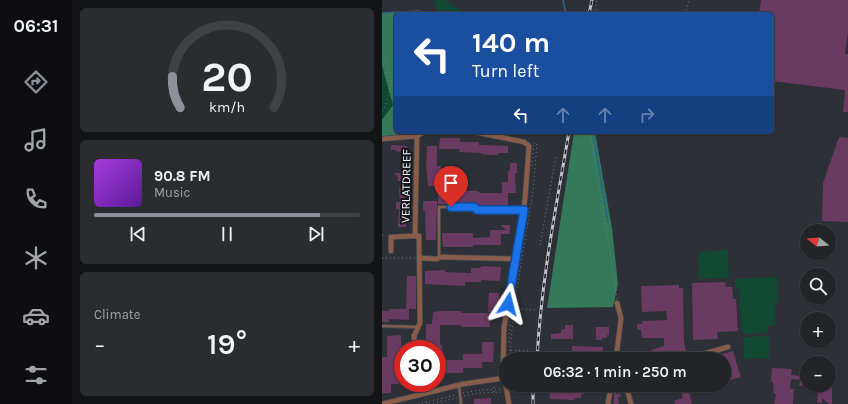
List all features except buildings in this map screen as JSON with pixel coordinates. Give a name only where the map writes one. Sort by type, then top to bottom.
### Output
[{"type":"street","points":[[382,139],[417,136],[420,134]]},
{"type":"street","points":[[485,134],[524,142],[529,146],[524,210],[504,328],[503,352]]},
{"type":"street","name":"VERLATDREEF","points":[[415,236],[417,136]]},
{"type":"street","name":"VERLATDREEF","points":[[391,251],[391,237],[419,236],[420,258]]},
{"type":"street","points":[[414,340],[414,336],[420,323],[420,258],[515,258]]},
{"type":"street","points":[[617,303],[620,318],[617,352]]},
{"type":"street","points":[[710,352],[728,347]]},
{"type":"street","points":[[382,404],[459,385],[499,379]]},
{"type":"street","points":[[507,392],[509,404]]},
{"type":"street","points":[[608,404],[610,392]]},
{"type":"street","points":[[628,392],[631,404]]},
{"type":"lane","points":[[439,258],[439,207],[474,207],[477,210],[524,210]]},
{"type":"lane","points":[[382,326],[418,327]]},
{"type":"lane","points":[[459,385],[461,404]]},
{"type":"path","points":[[595,12],[597,0]]},
{"type":"path","points":[[686,12],[689,0]]},
{"type":"path","points":[[382,54],[388,62],[388,76],[392,82],[387,102],[382,111]]},
{"type":"path","points":[[590,134],[604,223],[610,247],[617,303]]},
{"type":"path","points":[[531,351],[510,350],[514,308],[533,191],[537,143],[534,143]]},
{"type":"path","points":[[540,245],[556,156]]},
{"type":"path","points":[[382,258],[420,258]]},
{"type":"path","points":[[514,308],[535,310]]},
{"type":"path","points":[[494,379],[494,392]]},
{"type":"path","points":[[428,403],[479,393],[499,392]]},
{"type":"green space","points":[[434,0],[444,0],[463,12],[437,12]]},
{"type":"green space","points":[[382,11],[383,13],[394,12],[394,134],[407,134],[382,137]]},
{"type":"green space","points":[[420,11],[425,12],[402,12]]},
{"type":"green space","points":[[393,12],[394,15],[394,134],[402,134],[382,137],[382,120],[393,105],[382,66],[382,13]]},
{"type":"green space","points":[[574,134],[595,134],[612,228],[618,284],[613,307],[547,308]]},
{"type":"green space","points":[[728,250],[729,278],[699,279],[698,252]]},
{"type":"green space","points":[[777,277],[778,302],[775,303],[775,325],[767,326],[767,333],[742,334],[739,289],[735,288],[735,279]]},
{"type":"green space","points":[[769,336],[769,358],[744,359],[743,337]]},
{"type":"waterway","points":[[563,0],[566,12]]},
{"type":"waterway","points":[[382,13],[394,12]]},
{"type":"waterway","points":[[401,12],[420,12]]},
{"type":"waterway","points":[[593,134],[608,222]]},
{"type":"railway","points":[[589,12],[592,0]]},
{"type":"railway","points":[[537,352],[545,273],[569,134]]},
{"type":"railway","points":[[533,392],[533,404]]},
{"type":"route","points":[[451,207],[474,207],[477,210],[524,210],[508,304]]}]
